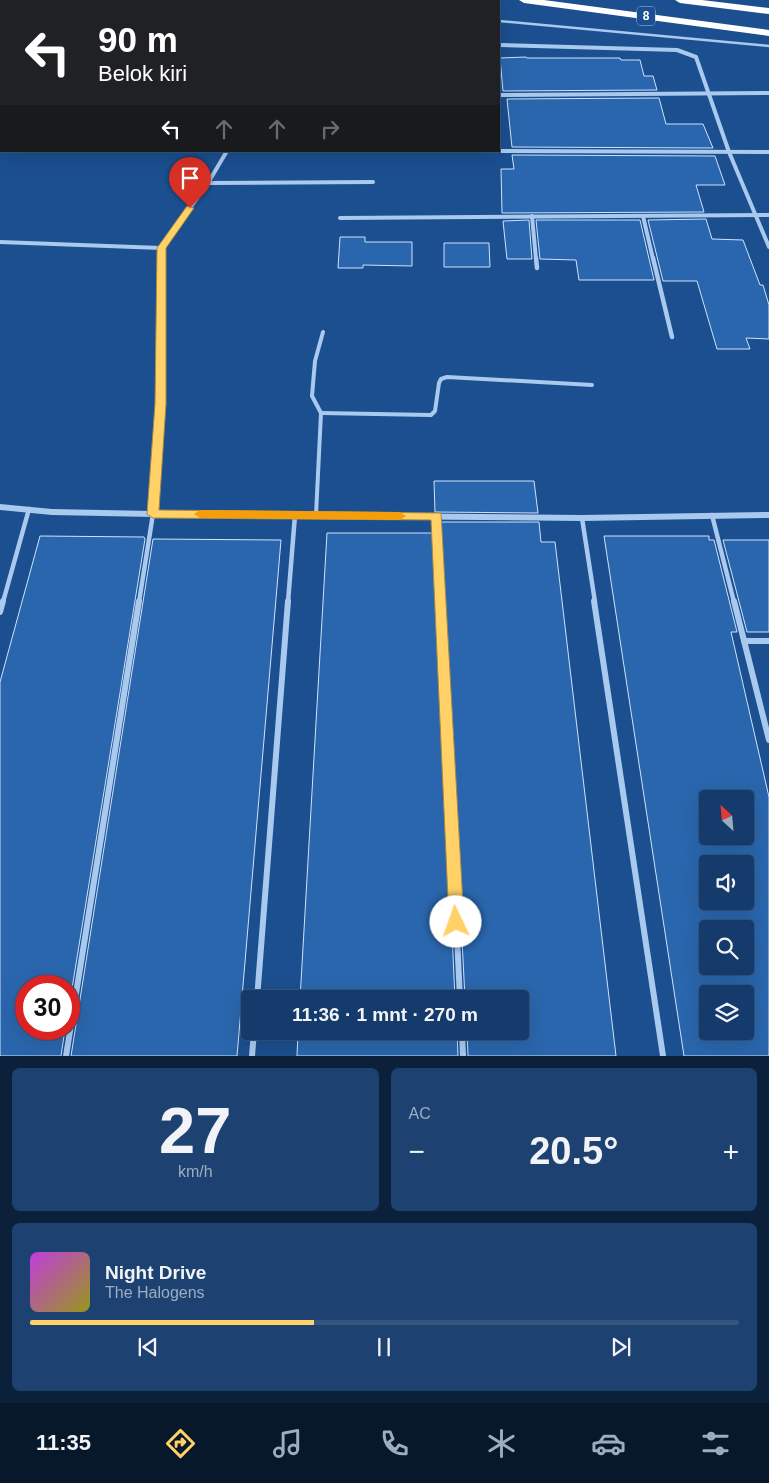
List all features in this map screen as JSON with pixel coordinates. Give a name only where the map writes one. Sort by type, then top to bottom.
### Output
[{"type":"highway","name":"8","points":[[524,0],[769,33]]},
{"type":"highway","points":[[680,0],[769,12]]},
{"type":"street","points":[[500,45],[677,50],[696,57],[729,152],[769,247]]},
{"type":"street","points":[[500,95],[769,93]]},
{"type":"street","points":[[501,151],[769,152]]},
{"type":"street","points":[[66,1056],[153,514],[160,404],[162,248],[227,152]]},
{"type":"street","points":[[208,183],[373,182]]},
{"type":"street","points":[[340,218],[769,215]]},
{"type":"street","points":[[532,216],[537,268]]},
{"type":"street","points":[[643,216],[672,337]]},
{"type":"street","points":[[0,242],[162,248]]},
{"type":"street","points":[[0,508],[153,514],[582,518],[769,515]]},
{"type":"street","points":[[0,612],[29,509]]},
{"type":"street","points":[[258,990],[295,515]]},
{"type":"street","points":[[712,515],[769,740]]},
{"type":"street","points":[[437,516],[460,990]]},
{"type":"street","points":[[582,518],[662,1056]]},
{"type":"street","points":[[744,641],[769,641]]},
{"type":"street","points":[[252,1056],[253,1040]]},
{"type":"street","points":[[462,1040],[463,1056]]},
{"type":"lane","points":[[500,21],[769,46]]},
{"type":"lane","points":[[316,515],[321,413],[312,396],[315,361],[323,332]]},
{"type":"lane","points":[[321,413],[430,415],[435,411],[438,383],[441,379],[447,377],[592,385]]},
{"type":"building","points":[[500,58],[640,60],[644,76],[653,76],[657,90],[503,91]]},
{"type":"building","points":[[659,98],[666,124],[703,124],[713,148],[512,147],[507,99]]},
{"type":"building","points":[[512,155],[715,156],[725,185],[696,185],[704,212],[502,213],[501,169],[514,169]]},
{"type":"building","points":[[706,219],[712,239],[743,240],[760,285],[763,285],[769,305],[769,339],[746,338],[750,349],[717,349],[697,281],[663,281],[648,220]]},
{"type":"building","points":[[529,220],[532,259],[507,259],[503,221]]},
{"type":"building","points":[[536,220],[640,220],[654,280],[579,280],[576,260],[540,259]]},
{"type":"building","points":[[340,237],[365,237],[365,242],[412,242],[412,266],[363,265],[363,268],[338,268]]},
{"type":"building","points":[[444,243],[489,243],[490,267],[444,267]]},
{"type":"building","points":[[434,481],[534,481],[538,513],[435,512]]},
{"type":"building","points":[[441,522],[539,522],[541,542],[555,542],[616,1056],[468,1056],[467,1040],[529,1040],[529,990],[465,990]]},
{"type":"building","points":[[327,533],[434,533],[455,990],[301,990]]},
{"type":"building","points":[[40,536],[144,537],[74,975],[15,975],[15,1040],[63,1040],[61,1056],[0,1056],[0,682]]},
{"type":"building","points":[[604,536],[709,536],[709,540],[714,540],[737,632],[731,632],[769,797],[769,1056],[684,1056]]},
{"type":"building","points":[[153,539],[281,540],[243,990],[241,990],[237,1056],[71,1056],[74,1040],[80,1040],[80,999]]},
{"type":"building","points":[[723,540],[769,540],[769,632],[747,632]]},
{"type":"building","points":[[298,1040],[457,1040],[458,1056],[297,1056]]},
{"type":"slow traffic","points":[[200,514],[400,516]]},
{"type":"route","points":[[190,208],[162,248],[160,404],[153,514],[437,516],[456,922]]}]
